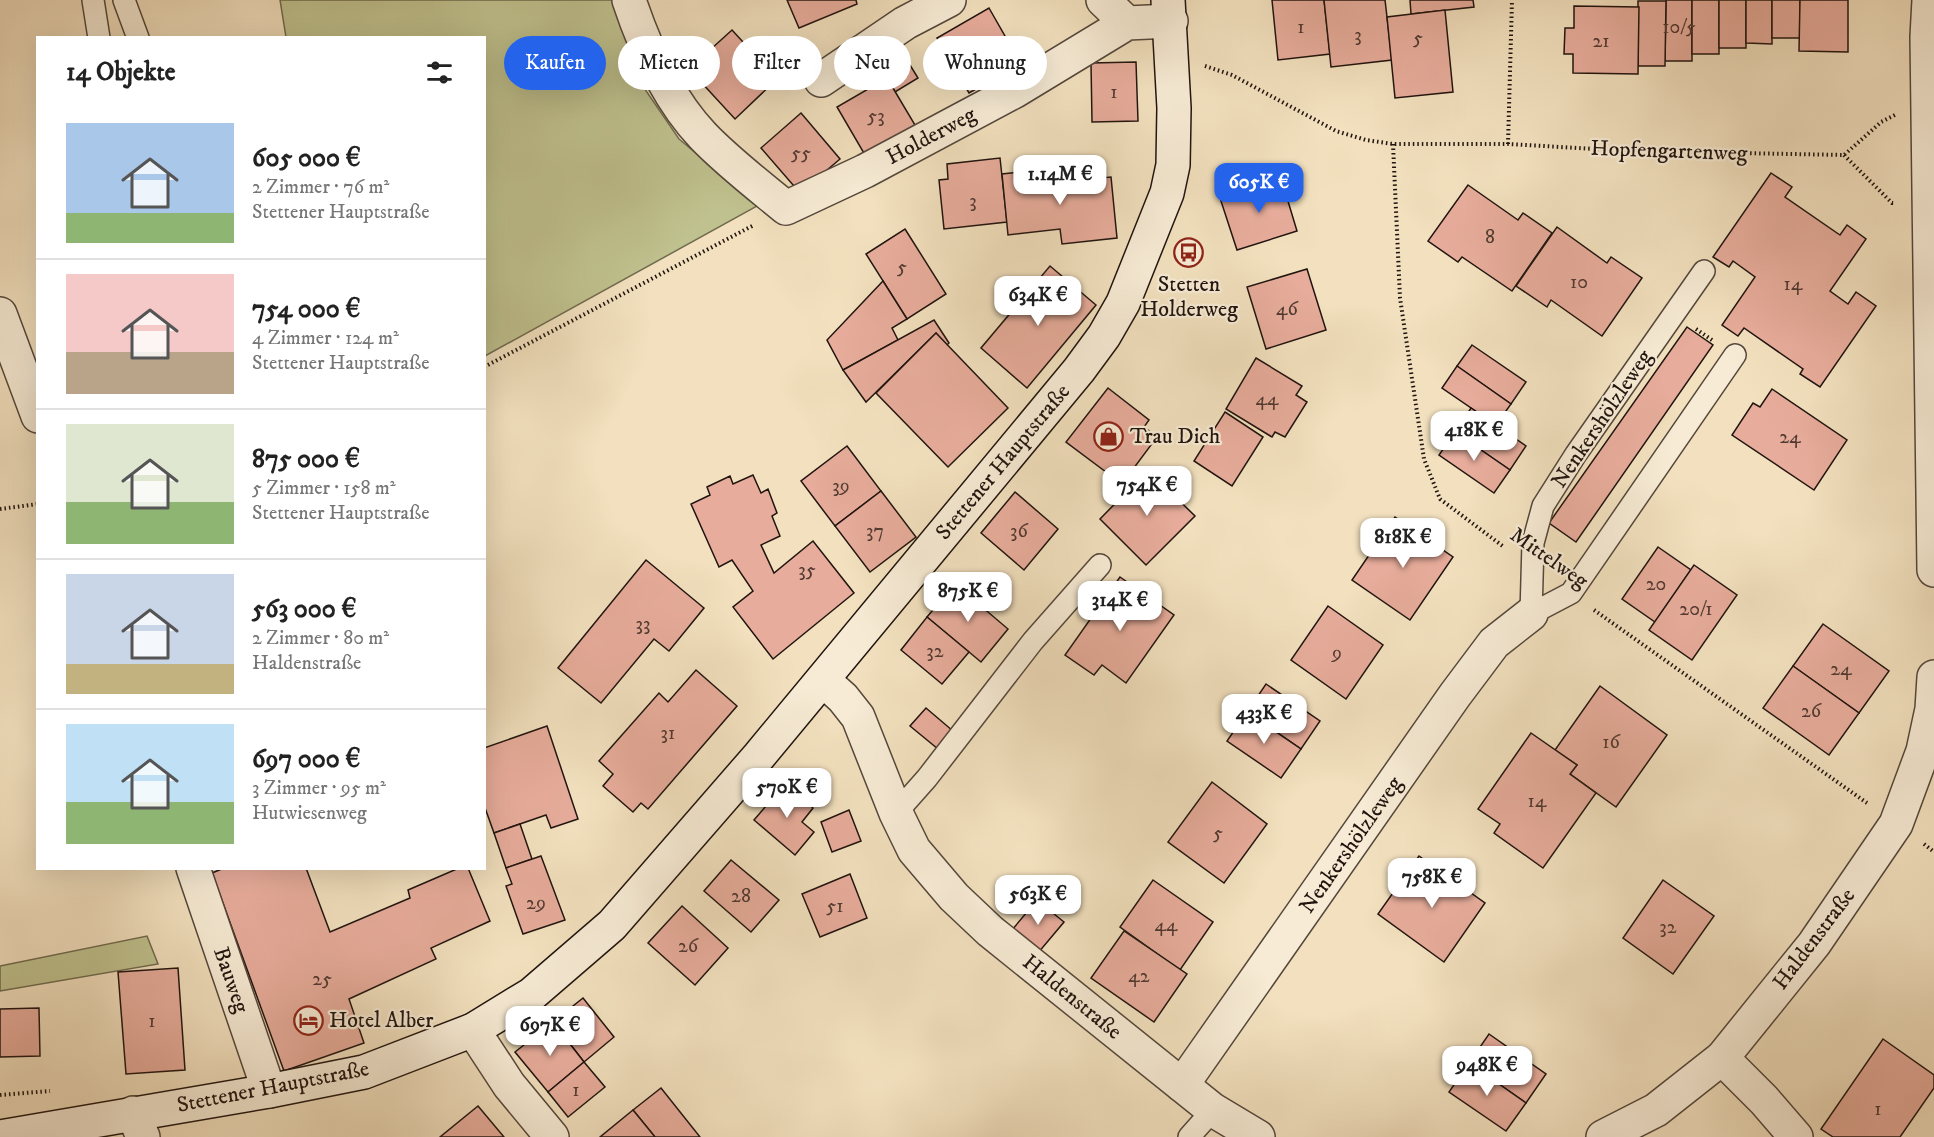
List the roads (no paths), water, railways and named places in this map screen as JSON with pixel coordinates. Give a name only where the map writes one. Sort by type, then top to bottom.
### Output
[{"type":"street","name":"Holderweg","points":[[629,0],[648,51],[669,90],[702,135],[786,208],[865,171],[1015,91],[1127,23],[1169,10]]},
{"type":"street","points":[[822,79],[905,23],[949,0]]},
{"type":"street","points":[[1103,0],[1127,23]]},
{"type":"street","points":[[1929,0],[1928,99],[1932,168],[1930,210],[1934,570]]},
{"type":"street","name":"Stettener Hauptstraße","points":[[0,1137],[138,1125],[269,1091],[364,1072],[473,1030],[532,994],[612,925],[823,680],[1079,370],[1104,336],[1123,303],[1167,193],[1173,165],[1173,56],[1169,10]]},
{"type":"street","points":[[0,314],[36,411]]},
{"type":"street","name":"Nenkershölzleweg","points":[[1182,1085],[1455,695],[1494,643],[1532,614]]},
{"type":"street","name":"Haldenstraße","points":[[1603,1137],[1656,1110],[1722,1058],[1814,944],[1896,824],[1923,751],[1932,709],[1934,677]]},
{"type":"street","name":"Haldenstraße","points":[[823,680],[843,698],[858,717],[896,813],[914,850],[961,904],[990,931],[1213,1110],[1258,1137]]},
{"type":"street","name":"Bauweg","points":[[194,870],[269,1091]]},
{"type":"street","points":[[473,1030],[509,1085],[552,1137]]},
{"type":"street","points":[[1722,1058],[1764,1100],[1796,1137]]},
{"type":"lane","points":[[93,0],[99,36]]},
{"type":"lane","points":[[124,0],[137,36]]},
{"type":"lane","name":"Nenkershölzleweg","points":[[1704,271],[1576,454],[1543,506],[1533,543],[1532,614],[1571,593],[1735,355]]},
{"type":"lane","points":[[896,813],[927,778],[1034,641],[1100,566]]},
{"type":"lane","points":[[1189,1137],[1213,1110]]},
{"type":"place","name":"Stetten Holderweg","points":[[1189,252]]},
{"type":"place","name":"Trau Dich","points":[[1109,436]]},
{"type":"place","name":"Hotel Alber","points":[[308,1020]]}]
